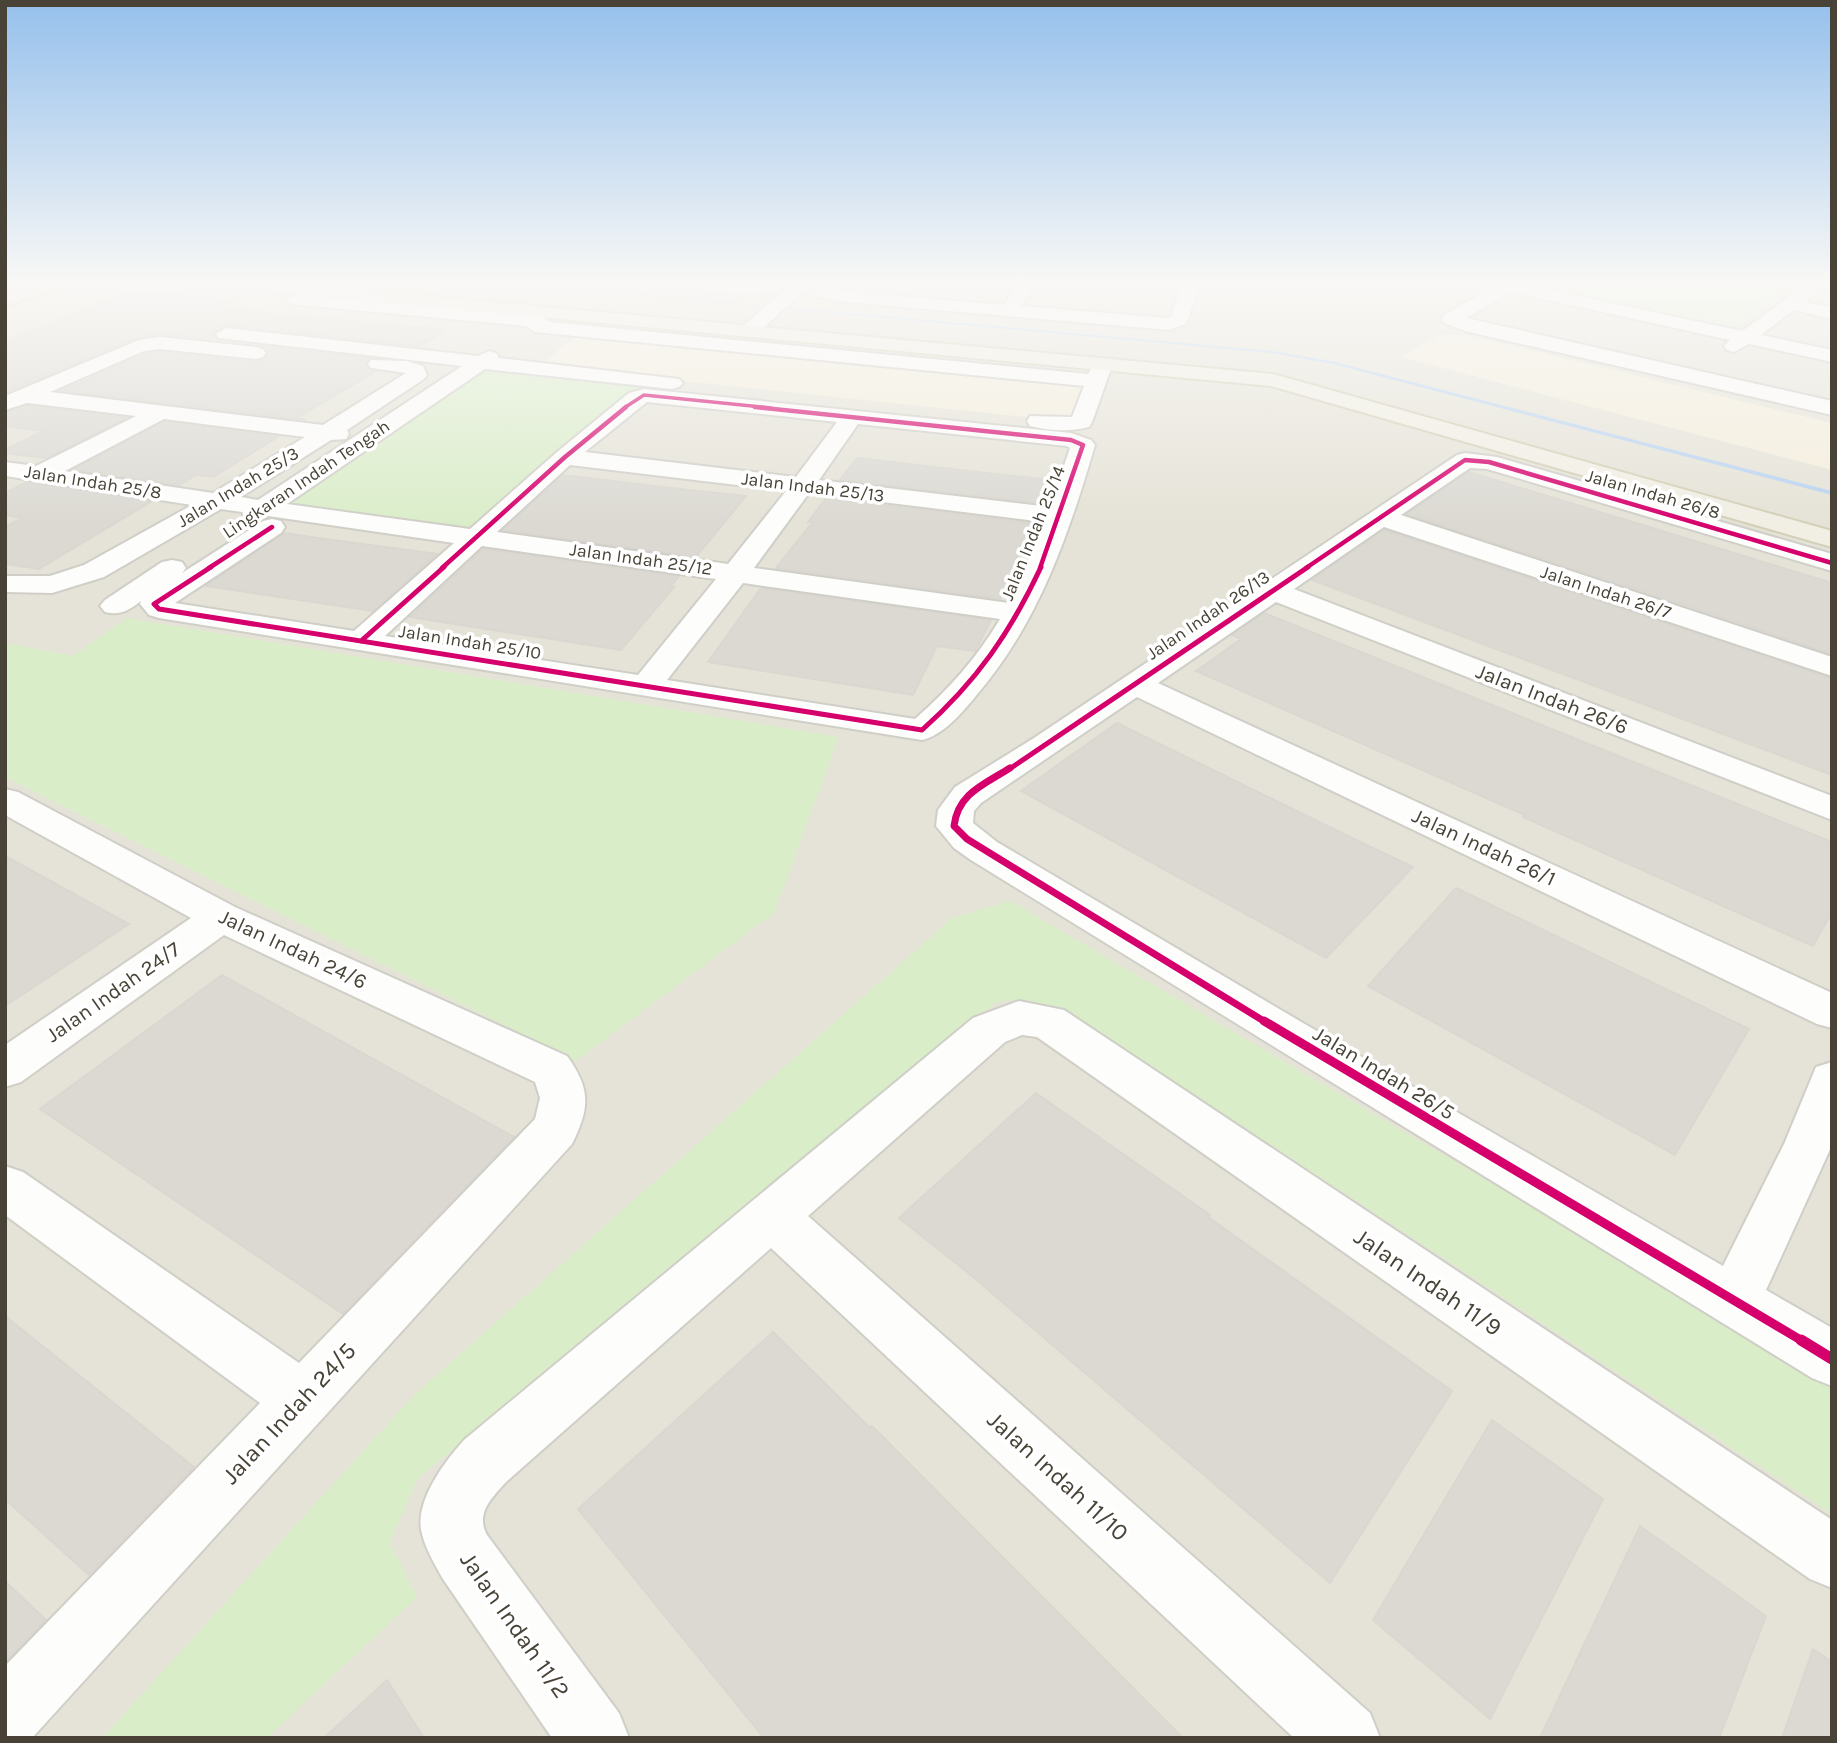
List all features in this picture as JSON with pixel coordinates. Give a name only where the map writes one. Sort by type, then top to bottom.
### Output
[{"type":"main road","points":[[1052,362],[1099,372],[1273,380],[1832,539]]},
{"type":"main road","points":[[1218,362],[1293,372],[1345,384],[1832,522]]},
{"type":"street","name":"Jalan Indah 25/3","points":[[14,400],[100,362]]},
{"type":"street","name":"Jalan Indah 25/3","points":[[5,584],[52,585],[94,571],[217,501],[417,375],[416,370],[407,367],[355,362]]},
{"type":"street","name":"Lingkaran Indah Tengah","points":[[115,606],[267,518],[370,437],[480,362]]},
{"type":"street","points":[[484,362],[1078,424],[1099,372],[976,362]]},
{"type":"street","points":[[529,368],[536,362]]},
{"type":"street","points":[[1689,362],[1710,366],[1832,408]]},
{"type":"street","points":[[1710,366],[1714,362]]},
{"type":"street","name":"Jalan Indah 25/14","points":[[565,457],[644,395],[1080,442],[1083,445],[1060,516],[1024,607],[986,667],[950,708],[922,730]]},
{"type":"street","points":[[14,400],[161,412],[370,437]]},
{"type":"street","points":[[40,474],[161,412]]},
{"type":"street","points":[[646,686],[803,485],[852,417]]},
{"type":"street","points":[[360,641],[565,457]]},
{"type":"street","name":"Jalan Indah 25/13","points":[[565,457],[1060,516]]},
{"type":"street","name":"Jalan Indah 26/13","points":[[968,795],[1465,460]]},
{"type":"street","name":"Jalan Indah 26/8","points":[[1465,460],[1489,462],[1832,563]]},
{"type":"street","name":"Jalan Indah 25/8","points":[[5,469],[217,501],[267,518]]},
{"type":"street","name":"Jalan Indah 26/7","points":[[1380,517],[1832,667]]},
{"type":"street","name":"Jalan Indah 25/12","points":[[267,518],[474,537],[1019,613]]},
{"type":"street","name":"Jalan Indah 25/10","points":[[267,518],[154,604],[159,609],[922,730]]},
{"type":"street","name":"Jalan Indah 26/6","points":[[1271,590],[1832,808]]},
{"type":"street","name":"Jalan Indah 26/1","points":[[1135,684],[1832,1012]]},
{"type":"street","name":"Jalan Indah 26/5","points":[[968,795],[956,810],[954,825],[984,851],[1275,1028],[1832,1359]]},
{"type":"street","name":"Jalan Indah 24/6","points":[[5,800],[221,917],[551,1069],[563,1085],[564,1104]]},
{"type":"street","name":"Jalan Indah 24/7","points":[[5,1069],[221,917]]},
{"type":"street","name":"Jalan Indah 11/9","points":[[771,1215],[989,1030],[1018,1018],[1048,1022],[1832,1557]]},
{"type":"street","points":[[1734,1300],[1809,1142],[1832,1080]]},
{"type":"street","name":"Jalan Indah 24/5","points":[[5,1716],[555,1130],[564,1104]]},
{"type":"street","points":[[5,1188],[301,1398]]},
{"type":"street","name":"Jalan Indah 11/2","points":[[594,1738],[465,1557],[452,1531],[454,1507],[463,1484],[485,1461],[771,1215]]},
{"type":"street","name":"Jalan Indah 11/10","points":[[771,1215],[1345,1738]]},
{"type":"shaded area","points":[[5,362],[1832,362],[1832,1738],[5,1738]]},
{"type":"shaded area","points":[[544,362],[878,362],[1088,383],[1074,422],[539,366]]},
{"type":"shaded area","points":[[1421,362],[1580,362],[1832,423],[1832,470]]},
{"type":"green space","points":[[480,362],[654,382],[474,537],[263,508]]},
{"type":"green space","points":[[127,618],[839,737],[774,913],[576,1061],[5,777],[5,643],[73,656]]},
{"type":"green space","points":[[1010,901],[1832,1382],[1832,1514],[1069,1012],[1024,999],[996,1002],[417,1479],[390,1543],[417,1597],[267,1738],[102,1738],[415,1394],[952,918]]},
{"type":"building","points":[[5,362],[78,362],[5,393]]},
{"type":"building","points":[[126,362],[368,362],[366,366],[376,371],[297,418],[306,420],[60,391]]},
{"type":"building","points":[[27,406],[127,418],[47,458],[5,453],[5,450],[44,431],[5,426],[5,412]]},
{"type":"building","points":[[164,422],[280,436],[213,477],[196,475],[179,485],[73,470]]},
{"type":"building","points":[[857,458],[1056,480],[1046,504],[840,480]]},
{"type":"building","points":[[1469,472],[1832,583],[1832,654],[1407,514]]},
{"type":"building","points":[[563,475],[746,496],[696,557],[503,530]]},
{"type":"building","points":[[27,482],[152,501],[39,569],[5,564],[5,527],[22,518],[5,515],[5,493]]},
{"type":"building","points":[[826,498],[1037,524],[1012,587],[1005,586],[1000,599],[776,568],[813,522],[808,522]]},
{"type":"building","points":[[1384,530],[1832,678],[1832,775],[1312,580]]},
{"type":"building","points":[[284,533],[437,554],[373,611],[206,586]]},
{"type":"building","points":[[483,549],[679,576],[670,587],[674,587],[621,650],[410,617]]},
{"type":"building","points":[[761,588],[991,620],[975,651],[937,646],[913,695],[708,662]]},
{"type":"building","points":[[1264,613],[1832,842],[1832,912],[1813,946],[1523,817],[1525,815],[1196,671],[1241,639],[1232,635]]},
{"type":"building","points":[[1117,723],[1413,867],[1326,958],[1021,791]]},
{"type":"building","points":[[5,856],[129,924],[5,1006]]},
{"type":"building","points":[[1456,888],[1749,1029],[1675,1155],[1368,986]]},
{"type":"building","points":[[222,975],[514,1137],[343,1314],[40,1109]]},
{"type":"building","points":[[1036,1093],[1210,1215],[1208,1217],[1452,1391],[1330,1583],[972,1276],[899,1218]]},
{"type":"building","points":[[5,1316],[194,1467],[89,1575],[5,1499]]},
{"type":"building","points":[[773,1332],[870,1428],[872,1426],[1183,1738],[764,1738],[578,1509]]},
{"type":"building","points":[[1492,1420],[1603,1499],[1490,1719],[1373,1620]]},
{"type":"building","points":[[1640,1526],[1766,1616],[1719,1738],[1540,1738]]},
{"type":"building","points":[[5,1581],[46,1620],[5,1662]]},
{"type":"building","points":[[1813,1649],[1832,1662],[1832,1738],[1782,1738]]},
{"type":"building","points":[[387,1680],[424,1738],[324,1738]]},
{"type":"waterway","points":[[1329,362],[1832,493]]},
{"type":"cycle path","points":[[272,527],[154,604],[159,609],[922,730],[954,702],[981,671],[1025,601],[1057,525],[1083,445],[1071,440],[644,395],[565,457],[361,641]]},
{"type":"cycle path","points":[[1832,563],[1489,462],[1465,460],[1046,745],[968,795],[956,810],[954,826],[984,851],[1287,1035],[1832,1359]]}]
